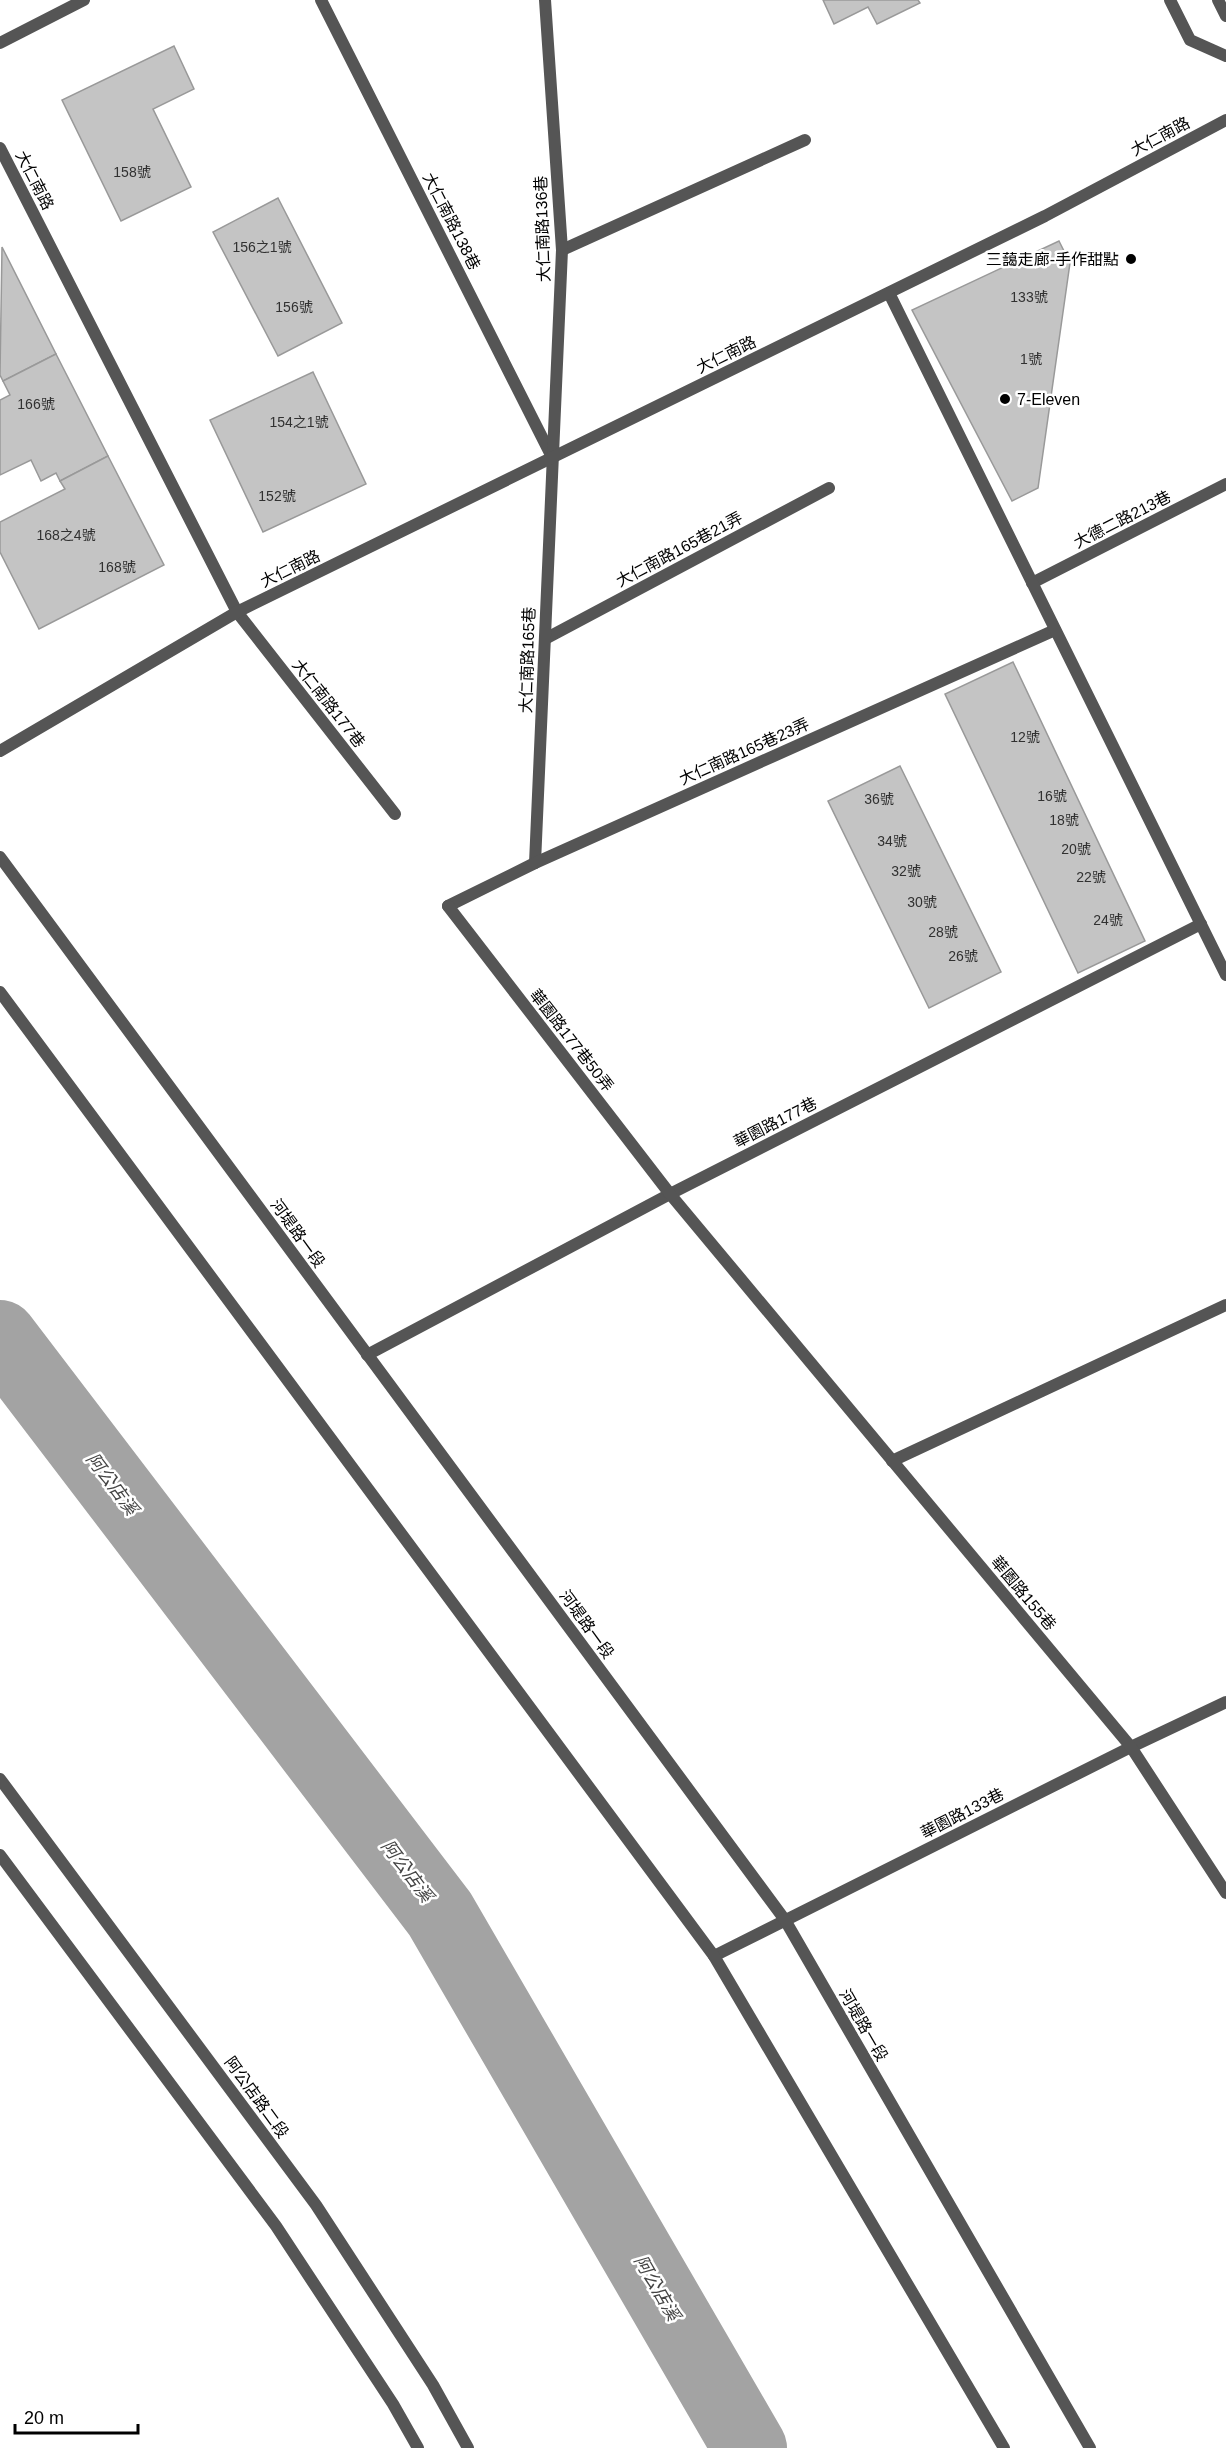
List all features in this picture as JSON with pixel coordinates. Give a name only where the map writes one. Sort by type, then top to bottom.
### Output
[{"type":"street","points":[[0,43],[84,0]]},
{"type":"street","name":"大仁南路138巷","points":[[321,0],[553,458]]},
{"type":"street","name":"大仁南路136巷","points":[[545,0],[562,250],[553,458]]},
{"type":"street","points":[[1170,0],[1190,40],[1226,56]]},
{"type":"street","points":[[1218,0],[1226,16]]},
{"type":"street","name":"大仁南路","points":[[0,751],[237,612],[1045,216],[1226,120]]},
{"type":"street","points":[[562,250],[805,140]]},
{"type":"street","name":"大仁南路","points":[[0,148],[237,612]]},
{"type":"street","points":[[889,293],[1226,975]]},
{"type":"street","name":"大仁南路165巷","points":[[535,863],[553,458]]},
{"type":"street","name":"大德二路213巷","points":[[1032,583],[1226,484]]},
{"type":"street","name":"大仁南路165巷21弄","points":[[545,639],[829,488]]},
{"type":"street","name":"大仁南路177巷","points":[[237,612],[395,814]]},
{"type":"street","name":"大仁南路165巷23弄","points":[[448,906],[535,863],[1055,630]]},
{"type":"street","name":"河堤路一段","points":[[0,857],[785,1920],[1090,2448]]},
{"type":"street","name":"華園路177巷50弄","points":[[448,906],[670,1194]]},
{"type":"street","name":"華園路177巷","points":[[368,1355],[670,1194],[1201,924]]},
{"type":"street","points":[[0,993],[714,1956],[1004,2448]]},
{"type":"street","name":"華園路155巷","points":[[670,1194],[1131,1747],[1226,1893]]},
{"type":"street","points":[[892,1461],[1226,1305]]},
{"type":"street","name":"華園路133巷","points":[[714,1956],[1131,1747],[1226,1702]]},
{"type":"street","name":"阿公店路二段","points":[[0,1779],[316,2205],[434,2385],[468,2448]]},
{"type":"street","points":[[0,1855],[276,2226],[393,2404],[418,2448]]},
{"type":"building","points":[[823,0],[918,0],[920,3],[877,24],[868,7],[834,24]]},
{"type":"building","points":[[174,46],[194,89],[153,109],[191,187],[121,221],[62,100]]},
{"type":"building","points":[[278,198],[342,323],[278,356],[213,232]]},
{"type":"building","name":"7-Eleven","points":[[1059,241],[1070,263],[1038,488],[1012,501],[912,310]]},
{"type":"building","points":[[2,247],[56,354],[3,381],[0,375]]},
{"type":"building","points":[[56,354],[108,456],[60,481],[56,473],[41,481],[31,460],[0,475],[0,400],[10,395],[3,381]]},
{"type":"building","points":[[313,372],[366,484],[263,532],[210,420]]},
{"type":"building","points":[[108,456],[164,565],[39,629],[0,552],[0,522],[65,489],[60,481]]},
{"type":"building","points":[[1013,662],[1145,941],[1078,973],[945,694]]},
{"type":"building","points":[[900,766],[1001,972],[929,1008],[828,801]]},
{"type":"waterway","name":"阿公店溪","points":[[0,1337],[440,1914],[750,2448]]},
{"type":"place","name":"三藹走廊-手作甜點","points":[[1131,259]]},
{"type":"place","name":"7-Eleven","points":[[1005,399]]}]
